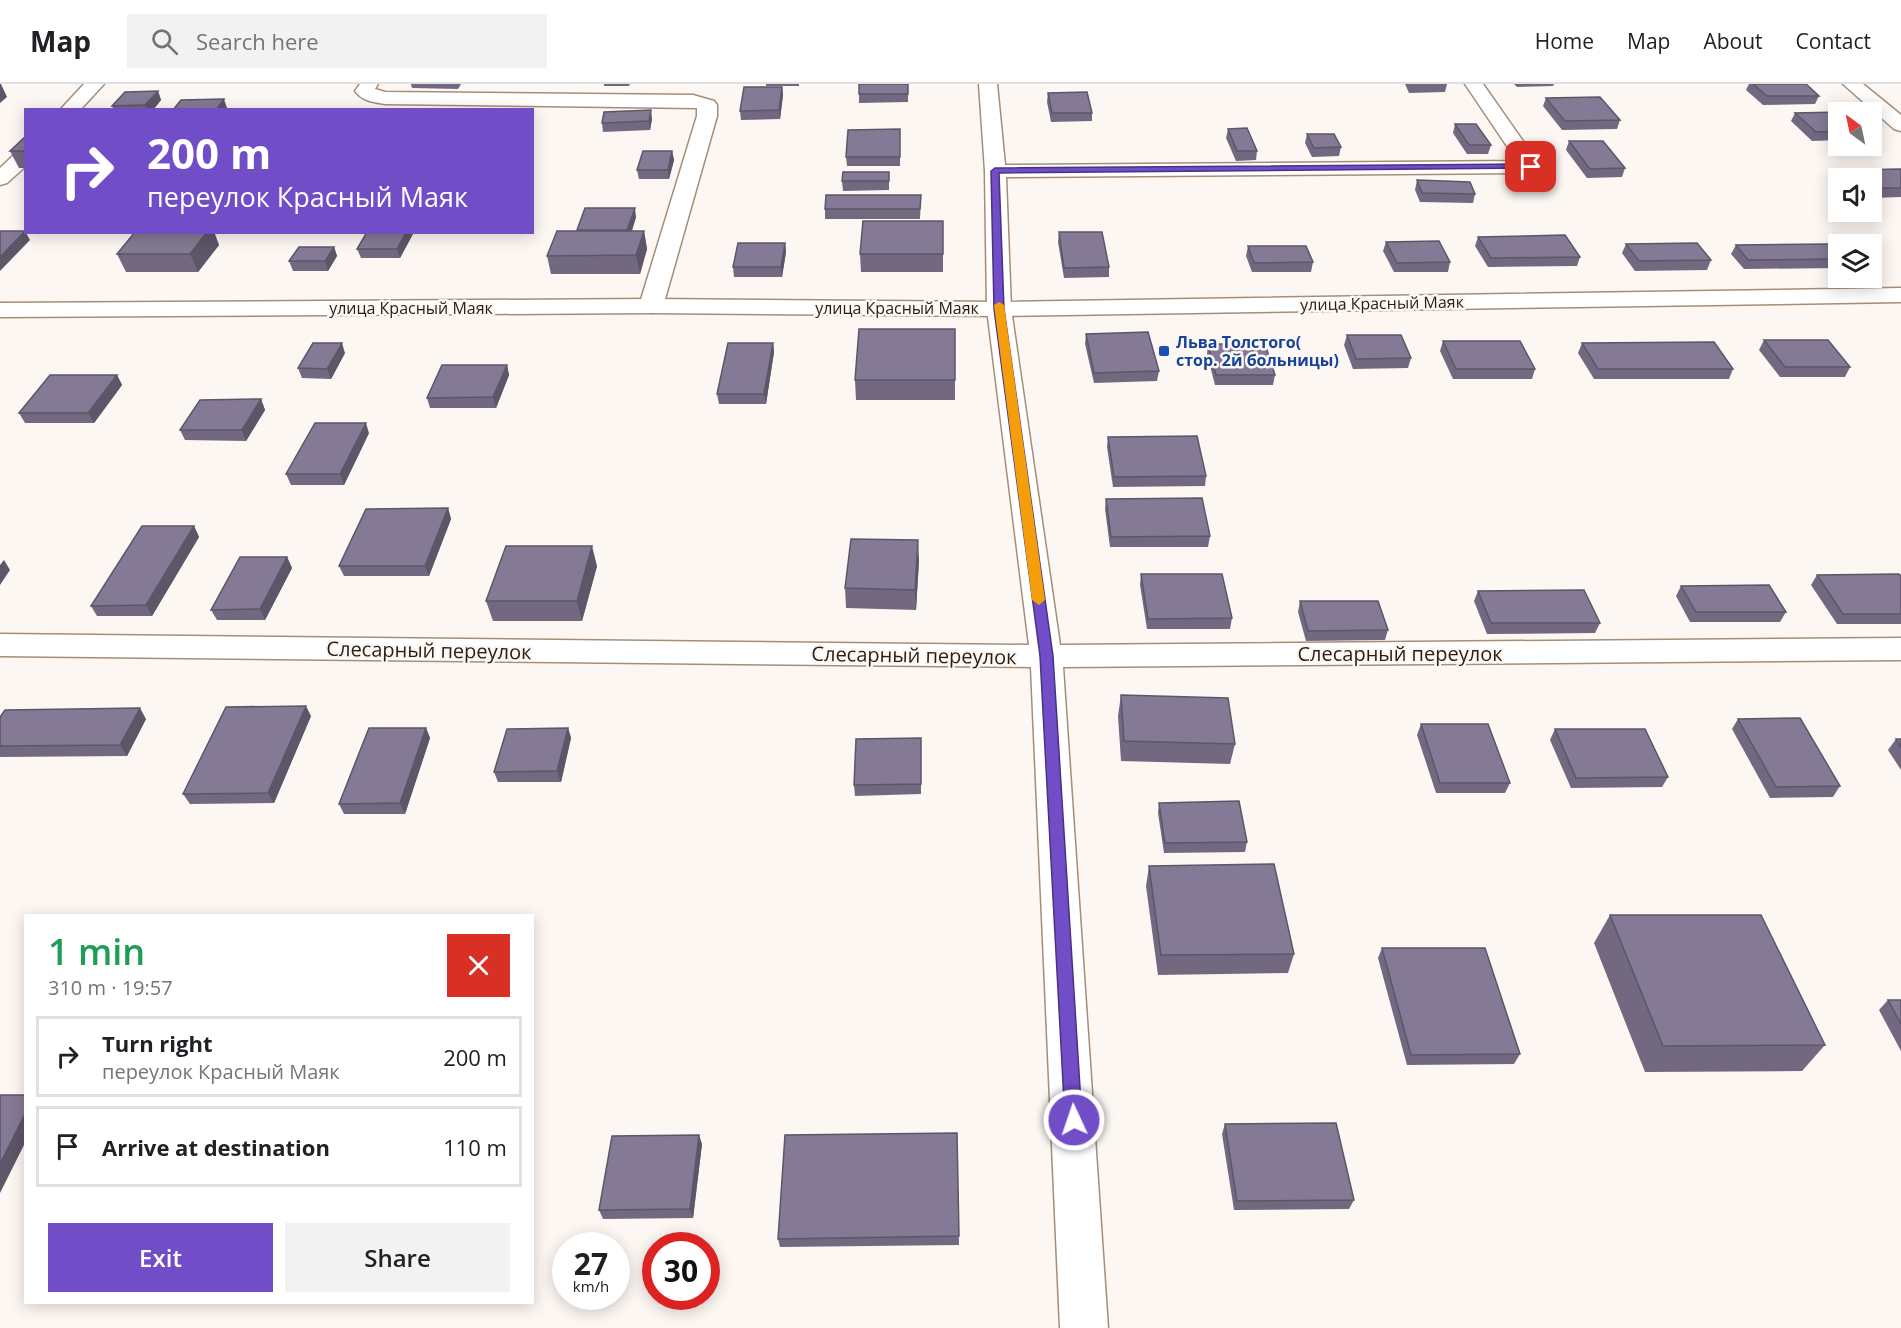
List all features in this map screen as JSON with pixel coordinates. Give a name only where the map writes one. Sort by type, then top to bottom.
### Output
[{"type":"street","points":[[71,108],[95,84]]},
{"type":"street","points":[[369,84],[364,91],[372,96],[385,98],[693,101],[707,105],[707,116],[651,306]]},
{"type":"street","points":[[988,84],[995,171],[999,309],[1046,656],[1084,1294],[1084,1328]]},
{"type":"street","points":[[995,171],[1531,167],[1474,84]]},
{"type":"street","points":[[1852,84],[1901,125]]},
{"type":"street","name":"улица Красный Маяк","points":[[0,310],[651,306],[999,309],[1901,295]]},
{"type":"street","name":"Слесарный переулок","points":[[0,645],[1046,656],[1901,649]]},
{"type":"building","points":[[859,84],[908,84],[908,94],[859,94]]},
{"type":"building","points":[[1753,84],[1806,84],[1819,96],[1767,96]]},
{"type":"building","points":[[744,87],[782,87],[779,110],[740,111]]},
{"type":"building","points":[[158,91],[145,105],[112,106],[125,92]]},
{"type":"building","points":[[1087,92],[1092,113],[1052,113],[1048,93]]},
{"type":"building","points":[[1600,97],[1620,120],[1565,121],[1546,98]]},
{"type":"building","points":[[224,99],[217,108],[175,108],[181,100]]},
{"type":"building","points":[[651,110],[649,121],[602,123],[604,112]]},
{"type":"building","points":[[1828,112],[1828,131],[1816,132],[1795,113]]},
{"type":"building","points":[[1455,124],[1476,124],[1491,145],[1469,145]]},
{"type":"building","points":[[1247,128],[1257,151],[1237,151],[1228,129]]},
{"type":"building","points":[[900,129],[900,157],[846,157],[848,130]]},
{"type":"building","points":[[1307,134],[1334,134],[1341,147],[1314,148]]},
{"type":"building","points":[[24,138],[24,151],[10,151]]},
{"type":"building","points":[[1569,141],[1603,141],[1625,168],[1590,169]]},
{"type":"building","points":[[643,151],[672,151],[668,170],[637,170]]},
{"type":"building","points":[[1882,169],[1901,169],[1901,188],[1882,188]]},
{"type":"building","points":[[843,172],[889,172],[889,181],[842,181]]},
{"type":"building","points":[[1417,180],[1470,182],[1475,194],[1422,193]]},
{"type":"building","points":[[826,195],[921,195],[920,209],[825,209]]},
{"type":"building","points":[[585,208],[635,208],[627,230],[577,230]]},
{"type":"building","points":[[863,221],[943,221],[943,254],[860,254]]},
{"type":"building","points":[[0,231],[24,231],[24,232],[0,257]]},
{"type":"building","points":[[557,231],[644,231],[636,255],[547,256]]},
{"type":"building","points":[[1059,232],[1102,232],[1109,267],[1064,268]]},
{"type":"building","points":[[133,234],[205,234],[190,254],[117,254]]},
{"type":"building","points":[[366,234],[405,234],[397,249],[357,249]]},
{"type":"building","points":[[1565,235],[1580,257],[1491,258],[1478,237]]},
{"type":"building","points":[[1439,241],[1450,262],[1397,263],[1386,242]]},
{"type":"building","points":[[738,243],[785,243],[781,267],[733,267]]},
{"type":"building","points":[[1697,243],[1711,260],[1639,261],[1626,244]]},
{"type":"building","points":[[1828,244],[1828,259],[1748,260],[1736,245]]},
{"type":"building","points":[[1248,246],[1306,246],[1313,262],[1254,263]]},
{"type":"building","points":[[299,247],[334,247],[325,261],[289,261]]},
{"type":"building","points":[[859,329],[955,329],[955,380],[855,380]]},
{"type":"building","points":[[1148,332],[1159,371],[1094,373],[1086,334]]},
{"type":"building","points":[[1347,335],[1401,335],[1411,358],[1356,359]]},
{"type":"building","points":[[1764,340],[1828,340],[1850,367],[1785,367]]},
{"type":"building","points":[[1443,341],[1520,341],[1535,369],[1456,369]]},
{"type":"building","points":[[1714,342],[1733,369],[1598,369],[1582,343]]},
{"type":"building","points":[[313,343],[342,343],[327,369],[298,368]]},
{"type":"building","points":[[728,343],[773,343],[764,394],[717,394]]},
{"type":"building","points":[[1208,344],[1265,344],[1275,375],[1216,375]]},
{"type":"building","points":[[442,365],[507,365],[493,397],[427,398]]},
{"type":"building","points":[[50,375],[117,375],[88,413],[19,413]]},
{"type":"building","points":[[261,399],[242,430],[180,430],[200,400]]},
{"type":"building","points":[[315,423],[366,423],[340,474],[286,474]]},
{"type":"building","points":[[1197,436],[1206,476],[1114,477],[1108,437]]},
{"type":"building","points":[[1202,498],[1210,536],[1111,537],[1106,499]]},
{"type":"building","points":[[448,508],[425,566],[339,566],[366,509]]},
{"type":"building","points":[[142,526],[194,526],[146,605],[91,606]]},
{"type":"building","points":[[851,539],[918,540],[915,590],[845,588]]},
{"type":"building","points":[[506,546],[592,546],[577,601],[486,601]]},
{"type":"building","points":[[240,557],[287,557],[260,609],[211,610]]},
{"type":"building","points":[[1141,574],[1222,574],[1232,618],[1148,619]]},
{"type":"building","points":[[1899,574],[1901,576],[1901,614],[1843,614],[1817,575]]},
{"type":"building","points":[[1769,585],[1786,612],[1696,612],[1681,586]]},
{"type":"building","points":[[1584,590],[1600,623],[1491,623],[1478,591]]},
{"type":"building","points":[[1300,601],[1378,601],[1388,630],[1308,631]]},
{"type":"building","points":[[1121,695],[1228,698],[1235,744],[1124,741]]},
{"type":"building","points":[[306,706],[268,793],[183,794],[226,707]]},
{"type":"building","points":[[140,708],[120,745],[0,746],[0,717],[5,710]]},
{"type":"building","points":[[1800,718],[1840,786],[1776,787],[1738,719]]},
{"type":"building","points":[[1421,724],[1488,724],[1510,783],[1440,783]]},
{"type":"building","points":[[369,728],[426,728],[400,803],[339,804]]},
{"type":"building","points":[[568,728],[557,771],[494,772],[507,729]]},
{"type":"building","points":[[1555,729],[1645,729],[1668,777],[1576,778]]},
{"type":"building","points":[[921,738],[921,784],[854,785],[856,739]]},
{"type":"building","points":[[1239,801],[1247,842],[1165,843],[1159,803]]},
{"type":"building","points":[[1274,864],[1294,954],[1161,955],[1149,866]]},
{"type":"building","points":[[1610,915],[1761,915],[1825,1045],[1663,1046]]},
{"type":"building","points":[[1382,948],[1485,948],[1520,1054],[1411,1055]]},
{"type":"building","points":[[1888,1000],[1901,1000],[1901,1024]]},
{"type":"building","points":[[0,1095],[24,1095],[24,1116],[0,1164]]},
{"type":"building","points":[[1336,1123],[1354,1200],[1237,1201],[1225,1124]]},
{"type":"building","points":[[957,1133],[959,1236],[778,1239],[785,1135]]},
{"type":"building","points":[[699,1135],[690,1209],[599,1210],[612,1136]]},
{"type":"slow traffic","points":[[999,305],[1039,600]]},
{"type":"place","name":"Льва Толстого( стор. 2й больницы)","points":[[1164,351]]},
{"type":"route","points":[[1074,1120],[1046,656],[999,309],[995,171],[1531,167]]}]
